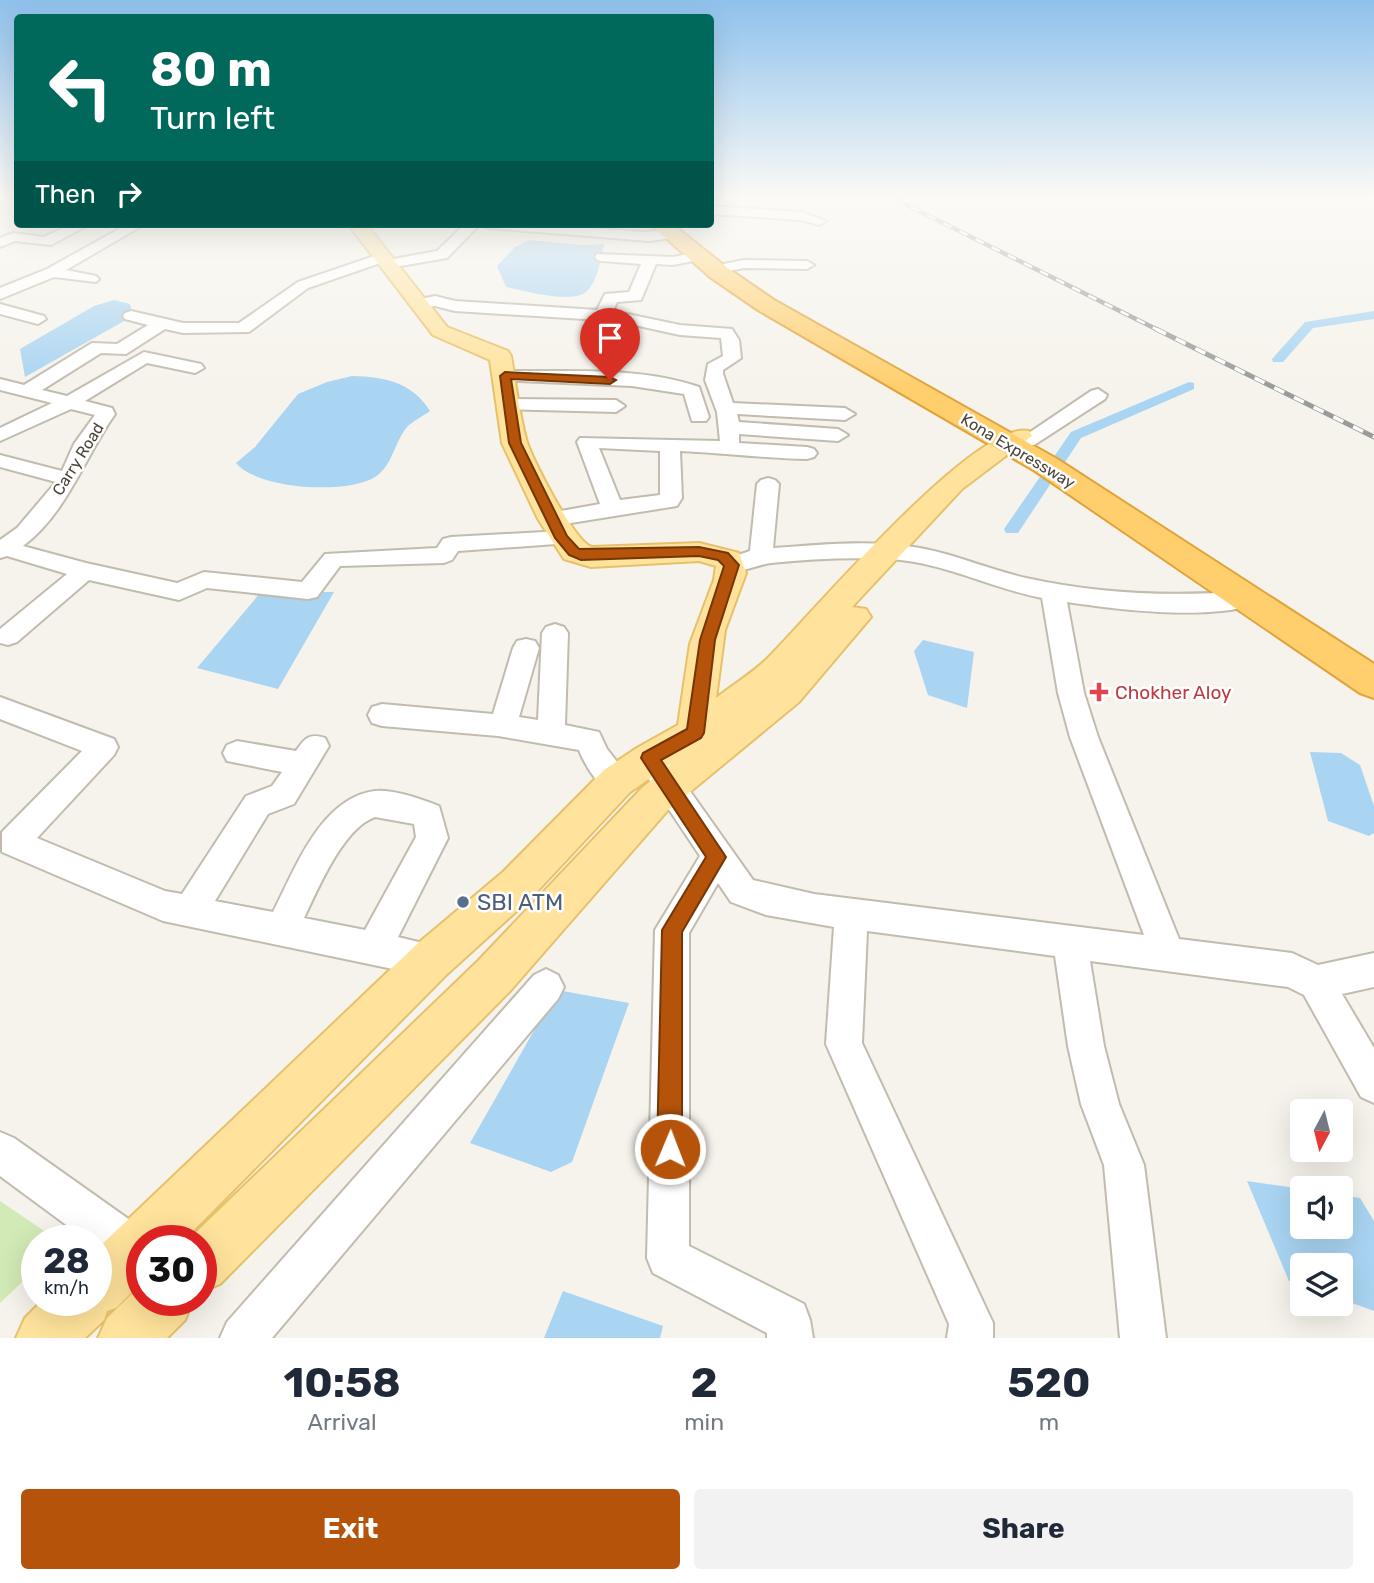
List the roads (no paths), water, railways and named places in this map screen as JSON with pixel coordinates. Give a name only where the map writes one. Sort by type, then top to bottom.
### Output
[{"type":"highway","name":"Kona Expressway","points":[[706,261],[766,305],[1029,446]]},
{"type":"highway","name":"Kona Expressway","points":[[721,261],[806,318],[1029,446],[1245,599],[1374,684]]},
{"type":"highway","name":"Kona Expressway","points":[[1082,482],[1374,668]]},
{"type":"main road","points":[[387,261],[418,304],[446,336],[500,356],[515,443],[557,529],[574,552],[581,555],[699,552],[723,556],[732,565],[707,640],[695,733]]},
{"type":"main road","points":[[217,1249],[494,976],[655,799],[660,772],[695,733],[776,670],[898,553],[1029,446]]},
{"type":"main road","points":[[161,1225],[431,960],[517,885],[617,781],[660,772],[787,693],[898,553]]},
{"type":"main road","points":[[112,1273],[126,1259]]},
{"type":"main road","points":[[45,1338],[68,1316]]},
{"type":"main road","points":[[127,1338],[149,1316]]},
{"type":"street","points":[[0,294],[71,261]]},
{"type":"street","points":[[131,316],[183,328],[243,328],[303,285],[381,261]]},
{"type":"street","points":[[603,314],[611,297],[635,298],[649,261]]},
{"type":"street","points":[[729,267],[744,264],[807,265]]},
{"type":"street","points":[[52,272],[91,279]]},
{"type":"street","points":[[418,304],[435,301],[455,306],[603,314],[624,316],[680,331],[726,333],[731,340],[732,358],[714,368],[713,376],[728,428],[753,452],[807,453]]},
{"type":"street","points":[[0,309],[38,319]]},
{"type":"street","points":[[27,391],[98,347],[120,351],[163,323]]},
{"type":"street","points":[[0,435],[70,402],[144,357],[195,368]]},
{"type":"street","points":[[505,376],[655,382],[686,387],[692,391],[699,416]]},
{"type":"street","name":"Carry Road","points":[[0,384],[105,412],[84,444],[69,479],[26,533],[2,550]]},
{"type":"street","points":[[1029,446],[1098,395]]},
{"type":"street","points":[[510,405],[615,406]]},
{"type":"street","points":[[612,508],[587,442],[670,445],[728,428],[845,414]]},
{"type":"street","points":[[728,428],[838,435]]},
{"type":"street","points":[[2,550],[179,592],[204,580],[308,591],[333,559],[444,555],[451,544],[557,529],[612,508],[663,502],[671,498],[670,445]]},
{"type":"street","points":[[0,461],[69,479]]},
{"type":"street","points":[[761,556],[768,484]]},
{"type":"street","points":[[732,565],[761,556],[898,553],[1053,591],[1167,603],[1245,599]]},
{"type":"street","points":[[3,637],[85,571]]},
{"type":"street","points":[[1053,591],[1071,693],[1084,737],[1168,954]]},
{"type":"street","points":[[551,733],[555,633]]},
{"type":"street","points":[[503,725],[526,648]]},
{"type":"street","points":[[0,708],[104,747],[13,842],[163,906],[431,960]]},
{"type":"street","points":[[382,715],[503,725],[589,740],[595,755],[617,781]]},
{"type":"street","points":[[190,911],[257,805],[283,795],[309,755],[237,753]]},
{"type":"street","points":[[660,772],[742,891],[766,900],[851,914],[1292,970],[1316,983],[1331,1004],[1374,1084]]},
{"type":"street","points":[[282,930],[324,845],[348,818],[374,804],[428,814],[432,838],[374,948]]},
{"type":"street","points":[[717,857],[672,930],[668,1258],[788,1320],[790,1338]]},
{"type":"street","points":[[851,914],[844,1044],[971,1324],[970,1338]]},
{"type":"street","points":[[1070,942],[1086,1046],[1100,1104],[1124,1165],[1143,1338]]},
{"type":"street","points":[[1316,983],[1374,970]]},
{"type":"street","points":[[243,1338],[546,987]]},
{"type":"street","points":[[0,1152],[126,1235]]},
{"type":"water","points":[[501,261],[601,261],[588,291],[566,297],[506,287],[497,266]]},
{"type":"water","points":[[114,300],[130,304],[133,316],[25,377],[20,349],[94,306]]},
{"type":"water","points":[[352,376],[386,380],[406,387],[423,401],[430,411],[407,427],[381,473],[362,483],[344,486],[303,486],[263,479],[247,472],[236,463],[255,447],[298,394],[327,382]]},
{"type":"water","points":[[261,592],[334,592],[278,689],[197,668]]},
{"type":"water","points":[[923,640],[974,652],[967,708],[928,695],[914,651]]},
{"type":"water","points":[[1310,752],[1341,753],[1360,765],[1374,806],[1374,833],[1369,836],[1328,821]]},
{"type":"water","points":[[557,990],[629,1003],[572,1162],[551,1172],[470,1143]]},
{"type":"water","points":[[1247,1181],[1290,1187],[1290,1239],[1353,1239],[1353,1197],[1360,1198],[1374,1221],[1374,1311],[1353,1303],[1353,1253],[1290,1253],[1289,1281]]},
{"type":"water","points":[[563,1291],[663,1326],[660,1338],[544,1338]]},
{"type":"waterway","points":[[1278,359],[1309,325],[1374,315]]},
{"type":"waterway","points":[[1012,529],[1076,435],[1189,386]]},
{"type":"railway","points":[[1020,261],[1160,331]]},
{"type":"railway","points":[[1156,329],[1374,437]]},
{"type":"place","name":"Chokher Aloy","points":[[1099,692]]},
{"type":"place","name":"SBI ATM","points":[[463,902]]}]
